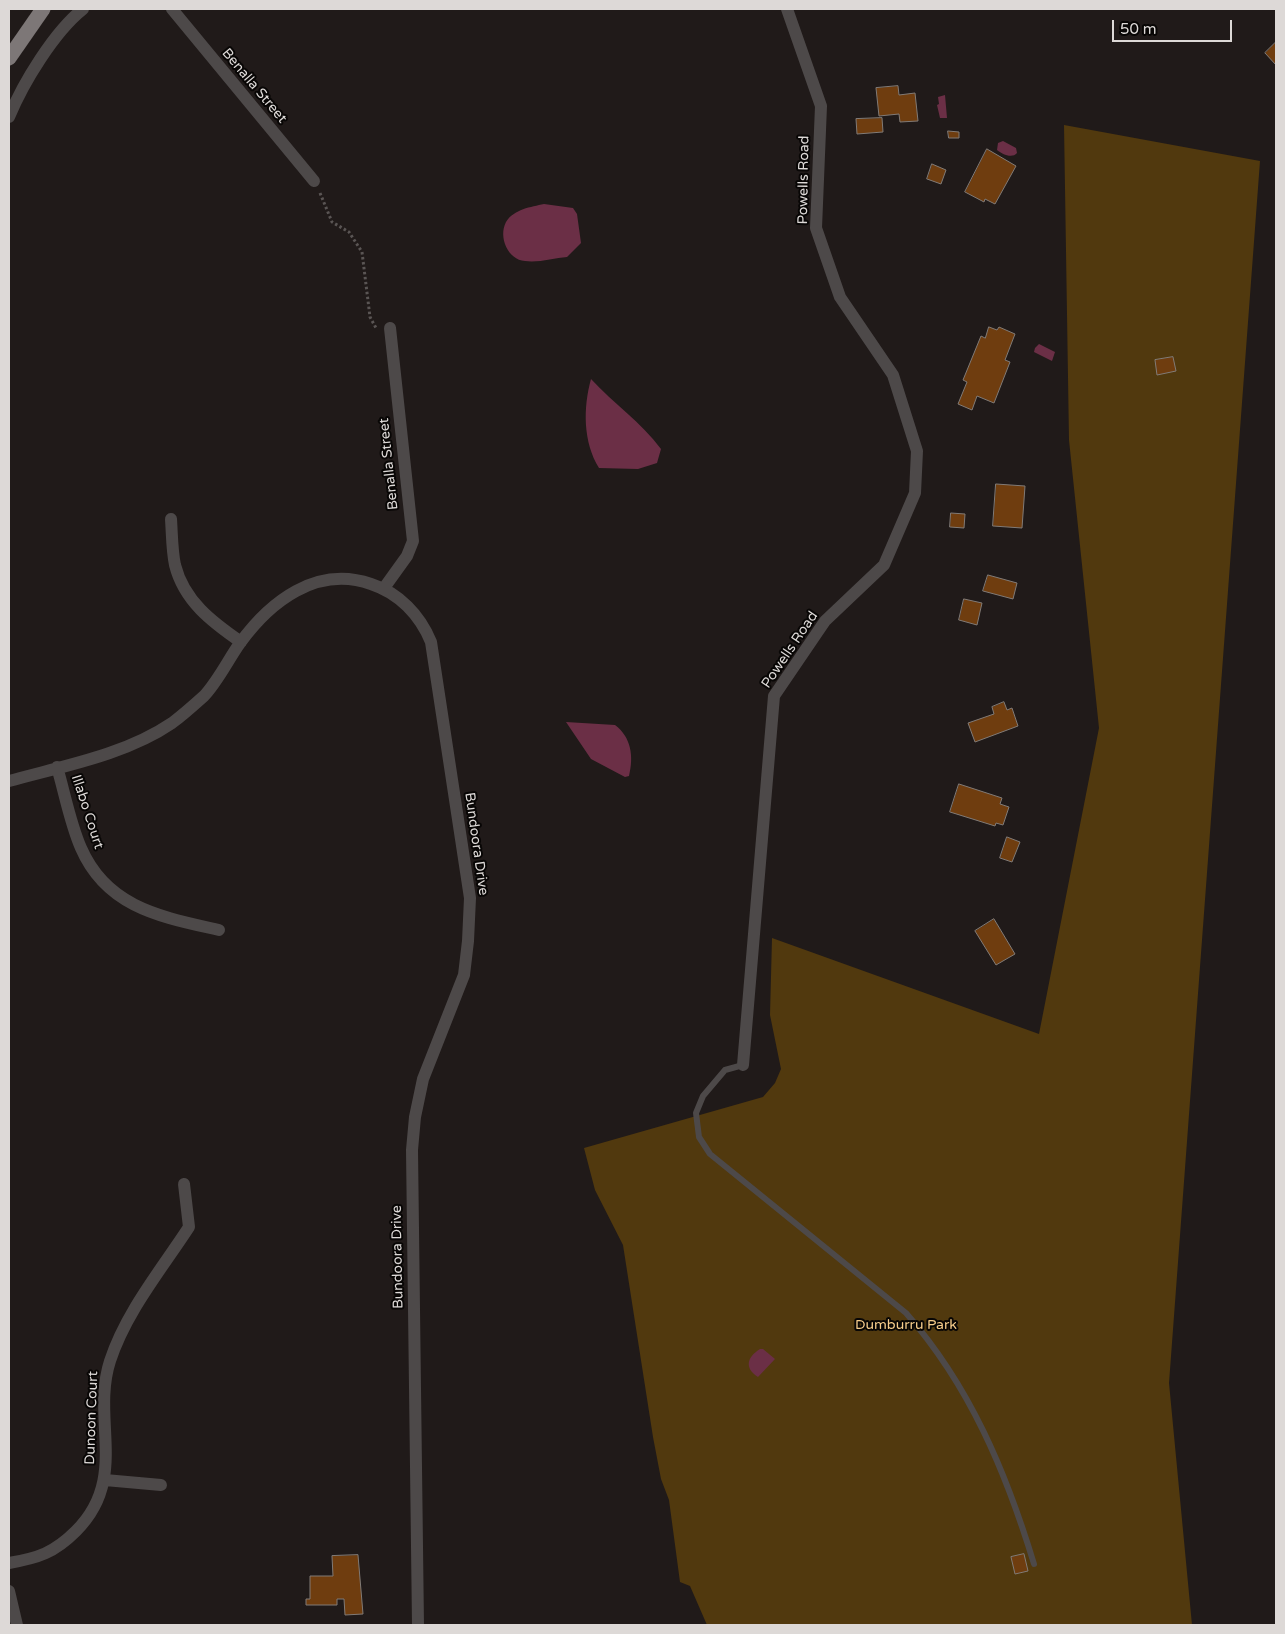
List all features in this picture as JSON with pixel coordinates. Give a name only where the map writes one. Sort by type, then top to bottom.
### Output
[{"type":"main road","points":[[9,58],[43,9]]},
{"type":"street","points":[[9,117],[16,100],[41,60],[60,34],[84,9]]},
{"type":"street","name":"Benalla Street","points":[[172,9],[314,181]]},
{"type":"street","name":"Powells Road","points":[[743,1065],[774,696],[825,621],[884,565],[915,493],[917,451],[893,374],[840,297],[816,228],[821,106],[787,9]]},
{"type":"street","name":"Benalla Street","points":[[384,588],[407,556],[413,540],[390,331]]},
{"type":"street","points":[[171,519],[175,564],[185,592],[214,624],[241,642]]},
{"type":"street","name":"Bundoora Drive","points":[[9,780],[132,745],[171,723],[204,695],[241,642],[267,612],[290,593],[313,582],[340,579],[362,581],[384,588],[407,605],[425,627],[431,642],[470,898],[464,975],[423,1079],[415,1117],[412,1150],[418,1625]]},
{"type":"street","name":"Illabo Court","points":[[57,767],[81,847],[93,871],[107,887],[125,901],[144,910],[174,920],[220,930]]},
{"type":"street","name":"Dunoon Court","points":[[9,1563],[36,1559],[65,1542],[83,1523],[97,1502],[105,1480],[106,1396],[109,1363],[124,1325],[189,1227],[184,1184]]},
{"type":"street","points":[[105,1480],[161,1485]]},
{"type":"street","points":[[9,1592],[17,1625]]},
{"type":"lane","points":[[743,1065],[725,1070],[703,1096],[696,1113],[699,1138],[710,1154],[906,1313],[929,1339],[952,1372],[995,1455],[1015,1501],[1034,1564]]},
{"type":"path","points":[[314,181],[332,222],[349,232],[362,252],[370,317],[373,326],[379,331],[390,331]]},
{"type":"green space","name":"Dumburru Park","points":[[1064,125],[1260,161],[1169,1383],[1192,1625],[707,1625],[690,1586],[680,1582],[669,1500],[661,1479],[653,1437],[623,1245],[595,1190],[584,1148],[763,1097],[775,1083],[781,1069],[770,1015],[772,938],[1039,1034],[1099,728],[1069,440]]},
{"type":"shaded area","points":[[945,95],[947,118],[940,118],[937,105],[939,104],[938,97]]},
{"type":"shaded area","points":[[1003,141],[1016,148],[1017,153],[1015,155],[1010,156],[997,150],[998,143]]},
{"type":"shaded area","points":[[544,204],[573,208],[577,214],[581,243],[567,257],[535,261],[519,260],[506,247],[503,234],[506,222],[518,211]]},
{"type":"shaded area","points":[[1039,344],[1055,352],[1052,361],[1034,352]]},
{"type":"shaded area","points":[[591,379],[645,430],[661,449],[657,463],[638,469],[599,468],[590,447],[586,425],[588,390]]},
{"type":"shaded area","points":[[566,722],[615,725],[625,735],[630,748],[629,776],[625,777],[591,759]]},
{"type":"shaded area","points":[[763,1349],[775,1359],[758,1377],[751,1370],[749,1363],[752,1355]]},
{"type":"building","points":[[1276,42],[1276,65],[1265,53]]},
{"type":"building","points":[[898,86],[899,95],[915,93],[918,121],[900,122],[899,114],[879,116],[876,88]]},
{"type":"building","points":[[882,118],[883,132],[857,134],[856,119]]},
{"type":"building","points":[[948,131],[959,132],[959,138],[949,138]]},
{"type":"building","points":[[987,149],[1016,166],[995,204],[985,199],[984,202],[965,192]]},
{"type":"building","points":[[932,164],[946,170],[941,184],[927,179]]},
{"type":"building","points":[[989,327],[997,330],[999,327],[1015,334],[1005,360],[1010,362],[994,403],[977,396],[972,410],[958,404],[967,382],[963,380],[981,336],[985,338]]},
{"type":"building","points":[[1173,357],[1176,371],[1157,375],[1155,360]]},
{"type":"building","points":[[996,484],[1025,486],[1022,528],[993,526]]},
{"type":"building","points":[[951,513],[965,514],[964,528],[950,527]]},
{"type":"building","points":[[988,575],[1017,583],[1013,599],[983,591]]},
{"type":"building","points":[[964,599],[982,603],[977,625],[959,620]]},
{"type":"building","points":[[1004,702],[1007,710],[1012,708],[1018,726],[975,742],[968,723],[994,714],[992,707]]},
{"type":"building","points":[[959,784],[1002,798],[1000,804],[1009,807],[1003,825],[996,823],[995,826],[950,812]]},
{"type":"building","points":[[1007,837],[1020,842],[1012,862],[1000,858]]},
{"type":"building","points":[[994,919],[1015,954],[996,965],[975,931]]},
{"type":"building","points":[[1024,1554],[1028,1571],[1015,1574],[1011,1557]]},
{"type":"building","points":[[358,1555],[363,1614],[345,1615],[344,1599],[337,1599],[337,1605],[306,1605],[306,1599],[310,1599],[310,1576],[333,1576],[332,1556]]}]
